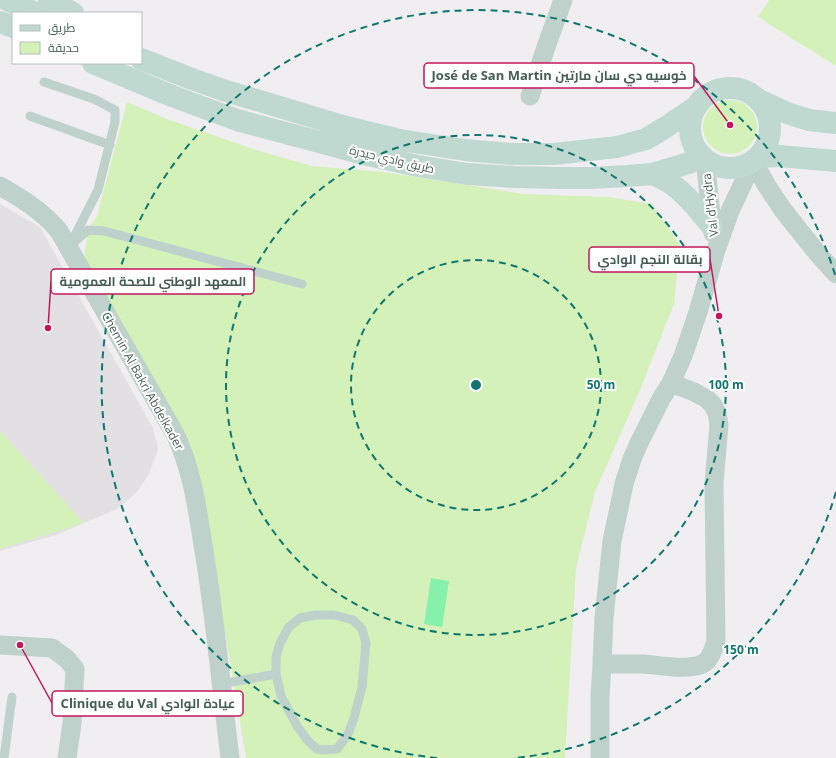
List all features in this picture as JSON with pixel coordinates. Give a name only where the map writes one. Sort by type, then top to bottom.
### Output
[{"type":"main road","points":[[7,0],[34,12]]},
{"type":"main road","points":[[49,0],[70,12]]},
{"type":"main road","points":[[0,22],[12,27]]},
{"type":"main road","points":[[0,31],[12,36]]},
{"type":"main road","name":"طريق وادي حيدرة","points":[[145,59],[222,90],[346,127],[400,140],[465,150],[512,154],[554,154],[617,148],[646,139],[697,106]]},
{"type":"main road","name":"طريق وادي حيدرة","points":[[95,64],[172,96],[237,120],[368,155],[418,166],[467,174],[514,177],[591,178],[652,174],[703,157]]},
{"type":"main road","points":[[836,123],[810,120],[787,113],[759,100],[750,93],[738,89],[726,88],[715,91],[705,97],[697,106],[692,117],[690,128],[692,140],[697,150],[703,157],[715,165],[727,168],[739,167],[755,160],[780,156],[836,161]]},
{"type":"main road","points":[[755,160],[766,146],[770,135],[770,122],[766,110],[759,100]]},
{"type":"main road","points":[[652,174],[674,186],[690,200],[712,226]]},
{"type":"street","points":[[530,96],[563,0]]},
{"type":"street","name":"Val d'Hydra","points":[[703,157],[716,250]]},
{"type":"street","points":[[600,758],[600,696],[607,580],[612,541],[624,484],[639,443],[661,399],[671,383],[683,356],[716,250],[730,211],[755,160]]},
{"type":"street","points":[[755,160],[767,186],[783,210],[836,274]]},
{"type":"street","name":"Chemin Al Bakri Abdelkader","points":[[0,186],[22,198],[37,209],[50,220],[59,231],[182,448],[188,466],[196,503],[210,589],[230,758]]},
{"type":"street","points":[[602,664],[643,664],[681,667],[695,666],[703,664],[708,660],[716,641],[714,483],[719,425],[717,413],[713,405],[707,399],[671,383]]},
{"type":"street","points":[[0,645],[52,648],[67,660],[75,669],[72,724],[66,758]]},
{"type":"lane","points":[[44,82],[94,99],[115,110],[115,122],[98,190],[69,247]]},
{"type":"lane","points":[[30,116],[110,145]]},
{"type":"lane","points":[[69,247],[88,230],[104,231],[302,284]]},
{"type":"lane","points":[[316,614],[334,615],[353,620],[362,629],[366,643],[362,687],[348,734],[337,749],[321,754],[309,742],[297,726],[281,696],[276,674],[276,657],[280,642],[289,627],[300,618],[316,614]]},
{"type":"lane","points":[[221,684],[276,674]]},
{"type":"lane","points":[[4,758],[12,696]]},
{"type":"shaded area","points":[[0,204],[40,227],[153,428],[158,449],[149,474],[136,493],[117,509],[56,535],[0,551]]},
{"type":"shaded area","points":[[431,578],[449,581],[442,627],[424,624]]},
{"type":"green space","points":[[769,0],[836,0],[836,66],[758,17]]},
{"type":"green space","points":[[730,100],[740,102],[749,108],[755,117],[757,127],[755,137],[749,146],[740,152],[730,154],[720,152],[711,146],[705,137],[703,127],[705,117],[711,108],[720,102]]},
{"type":"green space","points":[[127,102],[167,119],[253,149],[312,166],[384,172],[524,194],[608,197],[652,204],[680,245],[674,304],[640,390],[595,492],[576,568],[565,758],[246,758],[228,649],[191,449],[84,258],[88,230],[97,216]]},
{"type":"green space","points":[[0,431],[84,523],[0,549]]},
{"type":"place","name":"José de San Martin خوسيه دي سان مارتين","points":[[730,125]]},
{"type":"place","name":"بقالة النجم الوادي","points":[[719,316]]},
{"type":"place","name":"المعهد الوطني للصحة العمومية","points":[[48,328]]},
{"type":"place","name":"Clinique du Val عيادة الوادي","points":[[20,645]]}]
